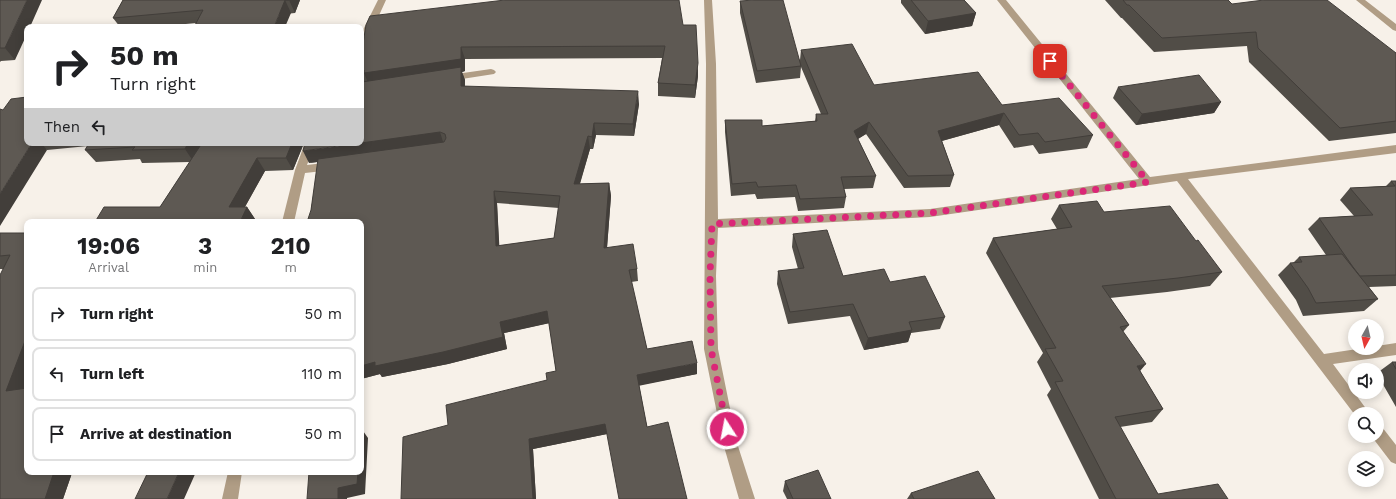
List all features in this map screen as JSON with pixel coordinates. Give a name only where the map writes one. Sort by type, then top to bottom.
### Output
[{"type":"street","points":[[364,38],[382,0]]},
{"type":"street","points":[[708,0],[711,64],[711,349],[730,443],[747,499]]},
{"type":"street","points":[[1001,0],[1148,182]]},
{"type":"street","points":[[1360,0],[1396,28]]},
{"type":"street","points":[[438,80],[491,72]]},
{"type":"street","points":[[289,219],[300,170],[309,146]]},
{"type":"street","points":[[712,224],[930,213],[1198,174],[1396,149]]},
{"type":"street","points":[[300,170],[346,164]]},
{"type":"street","points":[[1180,177],[1358,407]]},
{"type":"street","points":[[1322,360],[1396,349]]},
{"type":"street","points":[[1384,441],[1396,457]]},
{"type":"street","points":[[230,499],[234,475]]},
{"type":"building","points":[[0,0],[27,0],[5,48],[0,48]]},
{"type":"building","points":[[123,0],[285,0],[275,24],[196,24],[203,10],[113,18]]},
{"type":"building","points":[[505,0],[679,0],[683,25],[696,25],[698,63],[695,85],[658,83],[665,46],[461,47],[461,59],[364,73],[364,37],[366,25],[370,16]]},
{"type":"building","points":[[783,0],[801,66],[757,71],[740,1]]},
{"type":"building","points":[[911,0],[964,0],[976,13],[928,21]]},
{"type":"building","points":[[1123,0],[1228,0],[1232,4],[1264,0],[1327,0],[1396,53],[1396,121],[1340,128],[1258,48],[1256,32],[1162,38]]},
{"type":"building","points":[[852,44],[874,85],[978,72],[1002,105],[1059,98],[1093,135],[1045,142],[1038,133],[1019,135],[1004,113],[938,131],[954,175],[908,176],[869,122],[854,131],[876,176],[841,177],[846,197],[800,199],[796,185],[758,187],[756,182],[732,184],[725,120],[762,120],[762,126],[817,121],[816,114],[828,114],[801,50]]},
{"type":"building","points":[[461,67],[461,86],[638,91],[633,124],[594,123],[592,137],[588,136],[574,184],[609,183],[604,248],[633,244],[637,269],[629,270],[647,349],[692,341],[697,363],[637,375],[647,427],[668,422],[687,499],[619,499],[605,424],[529,439],[533,499],[401,499],[403,437],[448,425],[446,405],[547,380],[546,373],[556,371],[547,311],[500,322],[503,337],[443,352],[375,366],[375,362],[364,365],[364,219],[308,219],[311,210],[318,159],[444,142],[446,138],[445,134],[440,132],[364,143],[364,82]],"holes":[[[494,191],[560,196],[554,238],[496,246]]]},
{"type":"building","points":[[1199,75],[1221,102],[1142,114],[1118,87]]},
{"type":"building","points":[[24,97],[24,146],[30,146],[0,194],[0,109],[3,110],[11,99]]},
{"type":"building","points":[[87,146],[186,146],[185,149],[132,150],[135,147],[85,150]]},
{"type":"building","points":[[200,146],[291,146],[286,158],[257,158],[229,207],[247,207],[241,219],[97,219],[104,207],[160,207]]},
{"type":"building","points":[[304,146],[338,146],[303,151]]},
{"type":"building","points":[[1391,181],[1396,181],[1396,275],[1360,276],[1319,218],[1373,215],[1350,188],[1395,186]]},
{"type":"building","points":[[1097,201],[1104,212],[1170,206],[1196,241],[1198,240],[1222,272],[1102,286],[1129,325],[1120,327],[1146,364],[1137,366],[1163,409],[1115,417],[1158,494],[1218,484],[1228,499],[1116,499],[1055,382],[1063,381],[1045,349],[1056,348],[993,238],[1072,227],[1059,205]]},
{"type":"building","points":[[827,230],[843,276],[884,269],[890,282],[925,276],[945,317],[909,322],[912,330],[868,338],[853,304],[790,312],[778,271],[804,268],[793,234]]},
{"type":"building","points":[[0,233],[24,233],[24,344],[6,391],[24,388],[24,475],[53,475],[45,499],[0,499],[0,275],[10,255],[0,256]]},
{"type":"building","points":[[1342,254],[1378,299],[1316,303],[1308,288],[1290,263],[1302,262],[1299,257]]},
{"type":"building","points":[[1392,362],[1396,362],[1396,369]]},
{"type":"building","points":[[818,470],[831,499],[793,499],[785,481]]},
{"type":"building","points":[[978,471],[995,499],[914,499],[911,493]]},
{"type":"building","points":[[147,475],[178,475],[167,499],[135,499]]},
{"type":"building","points":[[309,475],[358,475],[357,484],[338,488],[338,499],[307,499]]},
{"type":"route","points":[[727,429],[711,349],[710,276],[712,224],[930,213],[1148,182],[1050,61]]}]
